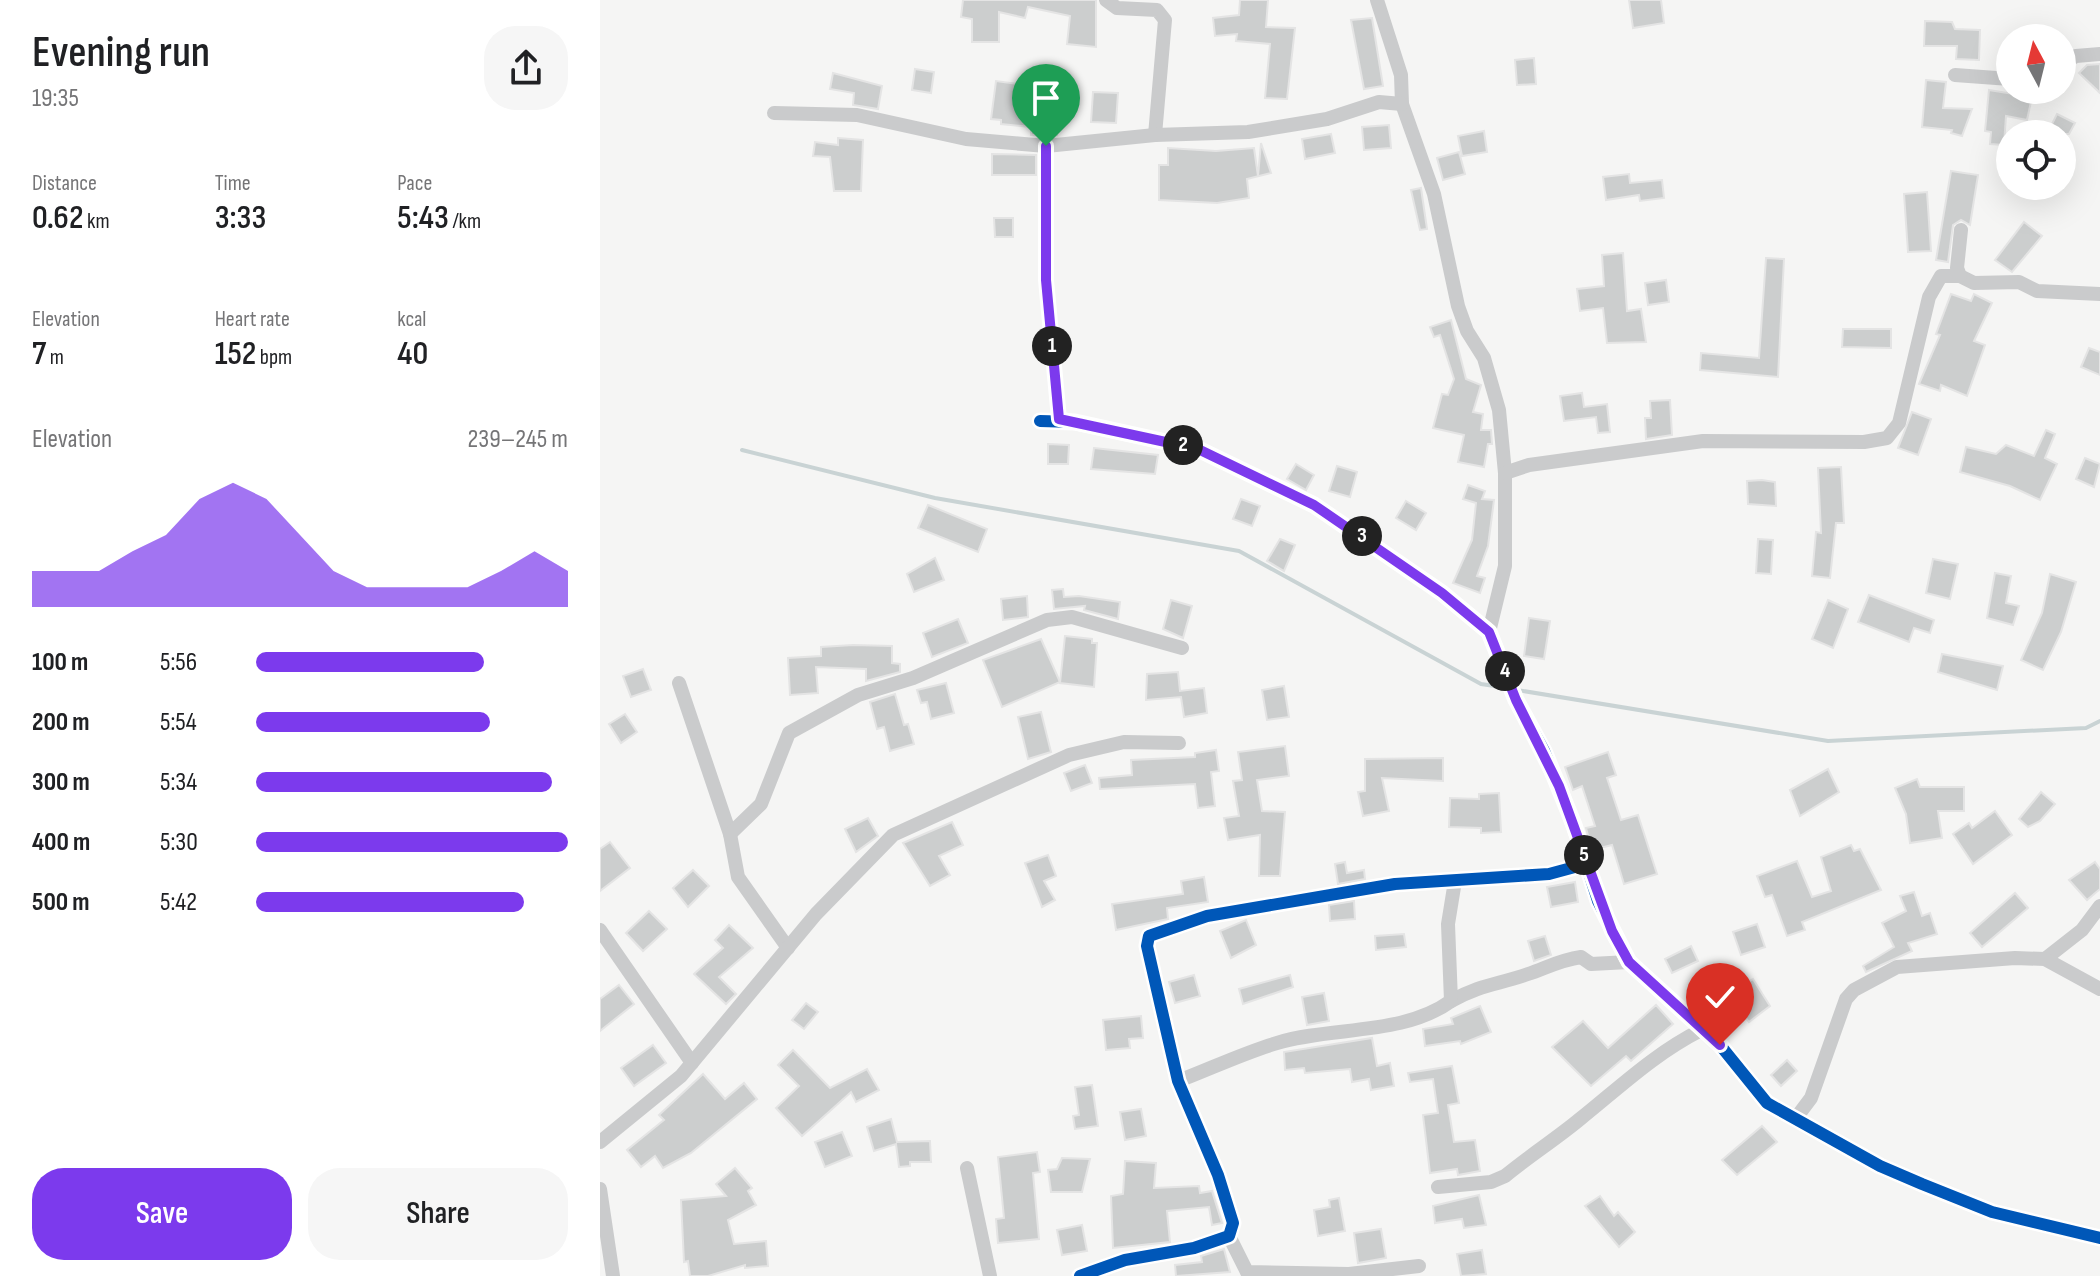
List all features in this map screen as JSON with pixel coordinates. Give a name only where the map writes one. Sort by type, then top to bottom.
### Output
[{"type":"street","points":[[1106,0],[1117,8],[1157,10],[1165,20],[1155,135]]},
{"type":"street","points":[[1377,0],[1401,75],[1402,104],[1434,194],[1458,306],[1467,331],[1484,358],[1495,391],[1505,473],[1505,566],[1489,632]]},
{"type":"street","points":[[2076,56],[2100,54]]},
{"type":"street","points":[[1955,75],[1996,78]]},
{"type":"street","points":[[774,113],[857,115],[966,139],[1046,146],[1155,135],[1248,132],[1327,119],[1379,102],[1402,104]]},
{"type":"street","points":[[1046,146],[1046,280],[1059,419]]},
{"type":"street","points":[[1960,276],[1957,268],[1961,230]]},
{"type":"street","points":[[1505,473],[1529,465],[1703,441],[1864,442],[1887,438],[1899,423],[1929,297],[1941,276],[1960,276],[1974,283],[2019,282],[2037,291],[2100,294]]},
{"type":"street","points":[[1040,421],[1059,419],[1198,449],[1314,505],[1442,593],[1489,632],[1516,700],[1554,775],[1603,911],[1629,962],[1720,1045],[1767,1103],[1880,1166],[1922,1184],[1992,1212],[2100,1238]]},
{"type":"street","points":[[730,834],[761,804],[789,733],[858,695],[913,678],[1047,620],[1072,617],[1182,648]]},
{"type":"street","points":[[679,683],[730,834],[738,877],[788,948]]},
{"type":"street","points":[[600,1142],[692,1063],[856,869],[893,835],[913,823],[1069,755],[1124,742],[1179,743]]},
{"type":"street","points":[[1419,1266],[1349,1274],[1247,1272],[1229,1236],[1233,1223],[1218,1175],[1186,1107],[1178,1081],[1158,1006],[1147,946],[1149,936],[1207,916],[1395,884],[1549,874],[1586,864]]},
{"type":"street","points":[[1451,1001],[1448,924],[1455,881]]},
{"type":"street","points":[[2045,959],[2082,930],[2100,906]]},
{"type":"street","points":[[600,930],[692,1063]]},
{"type":"street","points":[[1178,1081],[1277,1043],[1407,1021],[1436,1012],[1476,988],[1532,973],[1558,960],[1581,957],[1591,964],[1629,962]]},
{"type":"street","points":[[1796,1118],[1811,1098],[1841,1010],[1854,990],[1897,967],[2045,959],[2100,989]]},
{"type":"street","points":[[1438,1187],[1491,1182],[1505,1176],[1581,1118],[1621,1081],[1667,1048],[1701,1030]]},
{"type":"street","points":[[967,1168],[990,1276]]},
{"type":"street","points":[[600,1189],[613,1276]]},
{"type":"street","points":[[1080,1276],[1108,1272],[1133,1258],[1194,1248],[1229,1236]]},
{"type":"building","points":[[963,0],[1096,0],[1096,47],[1067,44],[1070,16],[1028,7],[1025,18],[999,12],[999,42],[972,42],[972,19],[961,17]]},
{"type":"building","points":[[1240,0],[1268,0],[1266,27],[1295,28],[1287,99],[1265,98],[1270,44],[1236,41],[1237,34],[1215,36],[1213,18],[1239,15]]},
{"type":"building","points":[[1629,0],[1661,0],[1664,23],[1633,28]]},
{"type":"building","points":[[1372,18],[1383,86],[1364,89],[1351,20]]},
{"type":"building","points":[[1925,21],[1952,22],[1955,29],[1980,30],[1979,60],[1956,59],[1957,46],[1924,46]]},
{"type":"building","points":[[1534,58],[1536,84],[1517,85],[1515,60]]},
{"type":"building","points":[[2100,64],[2100,93],[2079,73],[2087,65]]},
{"type":"building","points":[[915,69],[934,72],[931,93],[912,90]]},
{"type":"building","points":[[833,73],[882,86],[878,109],[853,105],[854,93],[830,89]]},
{"type":"building","points":[[1034,79],[1059,79],[1057,135],[1031,135],[1031,127],[1001,124],[1001,120],[991,119],[996,81],[1034,86]]},
{"type":"building","points":[[1926,80],[1946,82],[1943,108],[1972,109],[1962,136],[1951,133],[1952,130],[1922,127]]},
{"type":"building","points":[[1989,90],[1996,91],[1996,104],[2030,104],[2027,120],[2006,116],[2006,120],[1996,120],[1996,144],[1990,144],[1991,132],[1985,131]]},
{"type":"building","points":[[1093,92],[1118,93],[1116,123],[1091,122]]},
{"type":"building","points":[[2057,114],[2069,120],[2054,120]]},
{"type":"building","points":[[1389,125],[1391,148],[1364,150],[1362,127]]},
{"type":"building","points":[[1484,131],[1487,152],[1462,156],[1458,136]]},
{"type":"building","points":[[1331,134],[1335,153],[1305,159],[1302,139]]},
{"type":"building","points":[[838,138],[863,140],[861,191],[834,191],[830,157],[813,156],[815,142],[838,145]]},
{"type":"building","points":[[1261,143],[1271,173],[1247,179],[1249,198],[1217,203],[1159,200],[1159,165],[1168,165],[1168,148],[1216,151],[1254,148],[1258,176]]},
{"type":"building","points":[[1459,152],[1465,174],[1443,180],[1437,158]]},
{"type":"building","points":[[992,154],[1036,155],[1036,175],[992,175]]},
{"type":"building","points":[[1951,171],[1978,175],[1970,225],[1961,220],[1953,225],[1948,262],[1936,260]]},
{"type":"building","points":[[1629,174],[1630,183],[1662,180],[1664,198],[1640,201],[1639,195],[1606,200],[1603,177]]},
{"type":"building","points":[[1421,188],[1427,229],[1420,230],[1411,190]]},
{"type":"building","points":[[1927,192],[1931,251],[1908,252],[1904,194]]},
{"type":"building","points":[[994,218],[1013,218],[1013,237],[995,237]]},
{"type":"building","points":[[2024,222],[2042,236],[2012,272],[1995,260]]},
{"type":"building","points":[[1623,253],[1627,311],[1641,309],[1646,342],[1607,343],[1603,308],[1580,311],[1577,289],[1604,286],[1602,255]]},
{"type":"building","points":[[1766,258],[1784,259],[1778,377],[1700,370],[1701,353],[1759,358]]},
{"type":"building","points":[[1666,280],[1669,302],[1648,305],[1645,283]]},
{"type":"building","points":[[1951,294],[1971,301],[1974,294],[1992,303],[1974,341],[1985,345],[1967,396],[1941,385],[1940,391],[1919,384],[1940,335],[1936,334]]},
{"type":"building","points":[[1451,320],[1466,379],[1481,385],[1473,412],[1483,414],[1481,430],[1491,430],[1492,444],[1488,444],[1484,467],[1458,462],[1464,435],[1433,428],[1442,394],[1448,395],[1454,379],[1440,335],[1434,337],[1430,327]]},
{"type":"building","points":[[1843,329],[1891,329],[1891,348],[1842,347]]},
{"type":"building","points":[[2089,348],[2100,352],[2100,375],[2081,367]]},
{"type":"building","points":[[1582,393],[1584,407],[1607,404],[1610,432],[1598,433],[1596,417],[1564,421],[1560,396]]},
{"type":"building","points":[[1670,400],[1672,435],[1646,439],[1645,418],[1651,418],[1650,401]]},
{"type":"building","points":[[1912,412],[1931,419],[1918,455],[1898,448]]},
{"type":"building","points":[[2046,430],[2055,434],[2045,458],[2057,464],[2040,500],[2010,486],[1960,472],[1966,447],[1996,454],[2006,445],[2034,456]]},
{"type":"building","points":[[1048,444],[1069,445],[1068,464],[1048,464]]},
{"type":"building","points":[[1094,448],[1158,455],[1155,474],[1091,469]]},
{"type":"building","points":[[2085,458],[2100,464],[2094,487],[2076,479]]},
{"type":"building","points":[[1296,464],[1314,475],[1306,490],[1287,479]]},
{"type":"building","points":[[1337,466],[1357,472],[1350,497],[1329,491]]},
{"type":"building","points":[[1841,467],[1844,523],[1836,523],[1830,578],[1812,576],[1816,532],[1821,533],[1818,468]]},
{"type":"building","points":[[1747,481],[1775,482],[1776,506],[1748,504]]},
{"type":"building","points":[[1468,485],[1485,491],[1482,499],[1494,500],[1488,546],[1477,576],[1485,578],[1480,593],[1453,583],[1472,540],[1476,503],[1463,499]]},
{"type":"building","points":[[1241,499],[1260,506],[1252,526],[1233,519]]},
{"type":"building","points":[[1406,501],[1426,513],[1416,530],[1396,518]]},
{"type":"building","points":[[928,505],[987,529],[978,552],[918,528]]},
{"type":"building","points":[[1280,539],[1295,545],[1284,571],[1267,561]]},
{"type":"building","points":[[1758,539],[1773,540],[1771,574],[1756,573]]},
{"type":"building","points":[[935,558],[944,580],[914,592],[907,574]]},
{"type":"building","points":[[1933,559],[1958,564],[1950,599],[1926,593]]},
{"type":"building","points":[[1995,573],[2011,576],[2006,603],[2019,606],[2013,625],[1987,618]]},
{"type":"building","points":[[2050,574],[2076,582],[2061,632],[2043,670],[2021,660],[2042,613]]},
{"type":"building","points":[[1063,589],[1064,597],[1120,602],[1118,619],[1084,610],[1085,606],[1054,609],[1052,590]]},
{"type":"building","points":[[1869,595],[1934,620],[1930,633],[1914,628],[1909,642],[1858,622]]},
{"type":"building","points":[[1027,596],[1028,617],[1003,620],[1001,599]]},
{"type":"building","points":[[1171,600],[1192,606],[1183,638],[1163,629]]},
{"type":"building","points":[[1828,600],[1848,609],[1833,648],[1812,639]]},
{"type":"building","points":[[1529,618],[1550,621],[1544,659],[1524,656]]},
{"type":"building","points":[[958,619],[968,643],[932,657],[923,633]]},
{"type":"building","points":[[1065,636],[1092,639],[1092,643],[1097,643],[1094,687],[1060,683]]},
{"type":"building","points":[[1041,639],[1060,682],[1002,707],[983,660]]},
{"type":"building","points":[[892,646],[892,663],[900,664],[900,672],[866,681],[866,669],[816,667],[818,693],[790,695],[788,658],[821,656],[821,647]]},
{"type":"building","points":[[1942,654],[2003,666],[1997,690],[1938,672]]},
{"type":"building","points":[[643,669],[651,690],[631,697],[623,676]]},
{"type":"building","points":[[1178,672],[1180,691],[1204,688],[1207,713],[1184,717],[1181,697],[1146,700],[1147,674]]},
{"type":"building","points":[[946,683],[954,713],[931,719],[927,702],[921,703],[917,690]]},
{"type":"building","points":[[1284,686],[1289,717],[1267,720],[1262,690]]},
{"type":"building","points":[[895,694],[904,725],[908,724],[914,744],[890,751],[884,727],[877,729],[870,702]]},
{"type":"building","points":[[1041,712],[1051,752],[1028,759],[1018,717]]},
{"type":"building","points":[[625,714],[637,732],[621,743],[609,724]]},
{"type":"building","points":[[1285,746],[1289,776],[1257,780],[1262,811],[1285,812],[1280,876],[1259,876],[1260,835],[1228,840],[1224,818],[1239,816],[1233,781],[1242,780],[1238,752]]},
{"type":"building","points":[[1216,750],[1219,771],[1211,772],[1215,806],[1198,808],[1195,784],[1100,789],[1099,778],[1132,775],[1131,760],[1195,757],[1195,753]]},
{"type":"building","points":[[1608,752],[1616,775],[1607,778],[1621,820],[1638,815],[1657,874],[1624,884],[1612,845],[1592,850],[1586,828],[1595,826],[1582,786],[1573,790],[1565,767]]},
{"type":"building","points":[[1443,758],[1443,781],[1382,778],[1389,811],[1363,816],[1358,792],[1365,791],[1365,759]]},
{"type":"building","points":[[1085,765],[1092,783],[1071,791],[1064,773]]},
{"type":"building","points":[[1828,769],[1839,792],[1800,816],[1790,790]]},
{"type":"building","points":[[1917,779],[1920,787],[1964,787],[1964,811],[1938,811],[1942,838],[1910,843],[1906,814],[1895,788]]},
{"type":"building","points":[[2041,792],[2055,804],[2040,821],[2028,827],[2019,819]]},
{"type":"building","points":[[1499,793],[1501,832],[1481,833],[1481,828],[1449,827],[1450,798],[1479,799],[1479,794]]},
{"type":"building","points":[[1995,811],[2012,835],[1973,864],[1953,834],[1969,823],[1972,828]]},
{"type":"building","points":[[868,818],[878,836],[856,852],[845,829]]},
{"type":"building","points":[[952,822],[963,845],[939,856],[950,875],[930,886],[903,843]]},
{"type":"building","points":[[610,842],[630,868],[600,891],[600,849]]},
{"type":"building","points":[[1851,845],[1854,851],[1860,849],[1881,890],[1802,922],[1805,930],[1787,936],[1772,895],[1765,897],[1757,876],[1797,861],[1812,897],[1831,891],[1821,857]]},
{"type":"building","points":[[1048,855],[1056,876],[1044,881],[1055,900],[1042,907],[1025,863]]},
{"type":"building","points":[[1345,862],[1347,873],[1364,870],[1365,879],[1338,884],[1335,864]]},
{"type":"building","points":[[2095,862],[2100,869],[2100,889],[2087,900],[2069,880]]},
{"type":"building","points":[[693,870],[709,886],[688,907],[673,888]]},
{"type":"building","points":[[1204,877],[1208,902],[1167,908],[1168,919],[1116,930],[1112,904],[1183,894],[1181,881]]},
{"type":"building","points":[[1575,882],[1578,902],[1551,907],[1547,887]]},
{"type":"building","points":[[1914,892],[1922,916],[1930,913],[1937,934],[1908,943],[1912,951],[1866,972],[1863,966],[1894,947],[1882,923],[1906,911],[1900,896]]},
{"type":"building","points":[[2015,893],[2028,908],[1982,947],[1970,933]]},
{"type":"building","points":[[1354,901],[1355,919],[1330,921],[1329,905]]},
{"type":"building","points":[[649,911],[667,929],[643,951],[626,933]]},
{"type":"building","points":[[1246,920],[1256,945],[1231,958],[1220,931]]},
{"type":"building","points":[[1757,924],[1765,947],[1741,955],[1733,932]]},
{"type":"building","points":[[729,925],[753,948],[719,977],[736,994],[726,1004],[694,974],[723,948],[715,940]]},
{"type":"building","points":[[1404,934],[1406,947],[1376,950],[1375,936]]},
{"type":"building","points":[[1545,936],[1551,955],[1534,961],[1528,941]]},
{"type":"building","points":[[1691,946],[1698,961],[1672,973],[1665,959]]},
{"type":"building","points":[[1194,975],[1200,996],[1175,1003],[1169,982]]},
{"type":"building","points":[[1290,975],[1293,987],[1243,1004],[1239,989]]},
{"type":"building","points":[[1753,979],[1770,1006],[1749,1022],[1727,993]]},
{"type":"building","points":[[619,985],[634,1004],[600,1031],[600,999]]},
{"type":"building","points":[[1324,993],[1329,1021],[1307,1025],[1302,997]]},
{"type":"building","points":[[806,1003],[818,1012],[804,1029],[792,1020]]},
{"type":"building","points":[[1656,1005],[1673,1024],[1631,1061],[1626,1056],[1591,1086],[1552,1047],[1583,1021],[1608,1048]]},
{"type":"building","points":[[1480,1006],[1491,1032],[1461,1044],[1460,1041],[1425,1046],[1423,1029],[1453,1024],[1451,1018]]},
{"type":"building","points":[[1141,1016],[1143,1038],[1129,1039],[1130,1048],[1106,1050],[1103,1020]]},
{"type":"building","points":[[1372,1038],[1377,1066],[1390,1063],[1394,1086],[1371,1090],[1369,1079],[1352,1082],[1350,1069],[1305,1073],[1304,1068],[1285,1070],[1284,1052]]},
{"type":"building","points":[[653,1045],[666,1063],[634,1086],[621,1068]]},
{"type":"building","points":[[793,1050],[830,1088],[867,1069],[879,1090],[856,1102],[851,1092],[802,1136],[776,1108],[799,1086],[778,1065]]},
{"type":"building","points":[[1787,1060],[1797,1071],[1781,1086],[1771,1075]]},
{"type":"building","points":[[1452,1066],[1459,1103],[1448,1105],[1454,1142],[1475,1140],[1480,1171],[1458,1175],[1457,1169],[1430,1173],[1423,1115],[1438,1113],[1433,1079],[1410,1082],[1408,1073]]},
{"type":"building","points":[[703,1074],[725,1099],[744,1083],[757,1099],[691,1153],[663,1168],[655,1156],[641,1167],[627,1150],[664,1120],[659,1115]]},
{"type":"building","points":[[1092,1085],[1098,1126],[1075,1129],[1073,1116],[1079,1115],[1075,1087]]},
{"type":"building","points":[[1141,1109],[1146,1136],[1125,1140],[1120,1112]]},
{"type":"building","points":[[891,1119],[897,1142],[930,1141],[931,1162],[910,1162],[910,1166],[899,1167],[896,1144],[874,1151],[867,1127]]},
{"type":"building","points":[[1762,1126],[1777,1142],[1737,1175],[1722,1160]]},
{"type":"building","points":[[842,1132],[852,1156],[825,1167],[815,1142]]},
{"type":"building","points":[[1037,1152],[1040,1172],[1033,1173],[1039,1239],[998,1243],[996,1219],[1004,1218],[998,1157]]},
{"type":"building","points":[[1062,1158],[1090,1159],[1082,1192],[1051,1192],[1048,1170],[1057,1169]]},
{"type":"building","points":[[1125,1161],[1156,1163],[1154,1188],[1199,1186],[1200,1193],[1212,1191],[1222,1223],[1212,1225],[1209,1207],[1167,1211],[1170,1242],[1113,1248],[1111,1196],[1123,1194]]},
{"type":"building","points":[[735,1168],[752,1188],[748,1191],[756,1205],[728,1220],[734,1244],[766,1241],[768,1266],[745,1268],[745,1265],[708,1276],[690,1276],[688,1261],[684,1262],[681,1200],[726,1196],[716,1184]]},
{"type":"building","points":[[1479,1195],[1486,1225],[1464,1228],[1462,1219],[1435,1223],[1433,1206]]},
{"type":"building","points":[[1600,1196],[1614,1216],[1618,1212],[1635,1232],[1619,1247],[1585,1206]]},
{"type":"building","points":[[1339,1198],[1345,1231],[1318,1236],[1314,1210],[1330,1207],[1329,1200]]},
{"type":"building","points":[[1082,1225],[1087,1251],[1062,1255],[1057,1230]]},
{"type":"building","points":[[1381,1229],[1386,1258],[1358,1263],[1354,1233]]},
{"type":"building","points":[[1224,1249],[1230,1272],[1176,1276],[1175,1265],[1202,1262],[1201,1256]]},
{"type":"building","points":[[1482,1250],[1486,1274],[1461,1276],[1457,1254]]},
{"type":"waterway","points":[[742,450],[935,498],[1239,551],[1481,684],[1508,688]]},
{"type":"waterway","points":[[1517,690],[1828,741],[2086,728],[2100,721]]},
{"type":"cycle path","points":[[1040,421],[1075,422],[1198,449],[1314,505],[1442,593],[1489,632],[1516,700],[1544,751],[1574,825],[1598,901],[1629,962],[1720,1045],[1767,1103],[1880,1166],[1922,1184],[1992,1212],[2100,1238]]},
{"type":"cycle path","points":[[1080,1276],[1125,1260],[1194,1248],[1229,1236],[1233,1223],[1218,1175],[1178,1081],[1147,946],[1149,936],[1207,916],[1395,884],[1549,874],[1586,864]]},
{"type":"route","points":[[1046,146],[1046,280],[1059,419],[1198,449],[1314,505],[1442,593],[1489,632],[1516,700],[1559,786],[1598,901],[1629,962],[1720,1045]]}]
